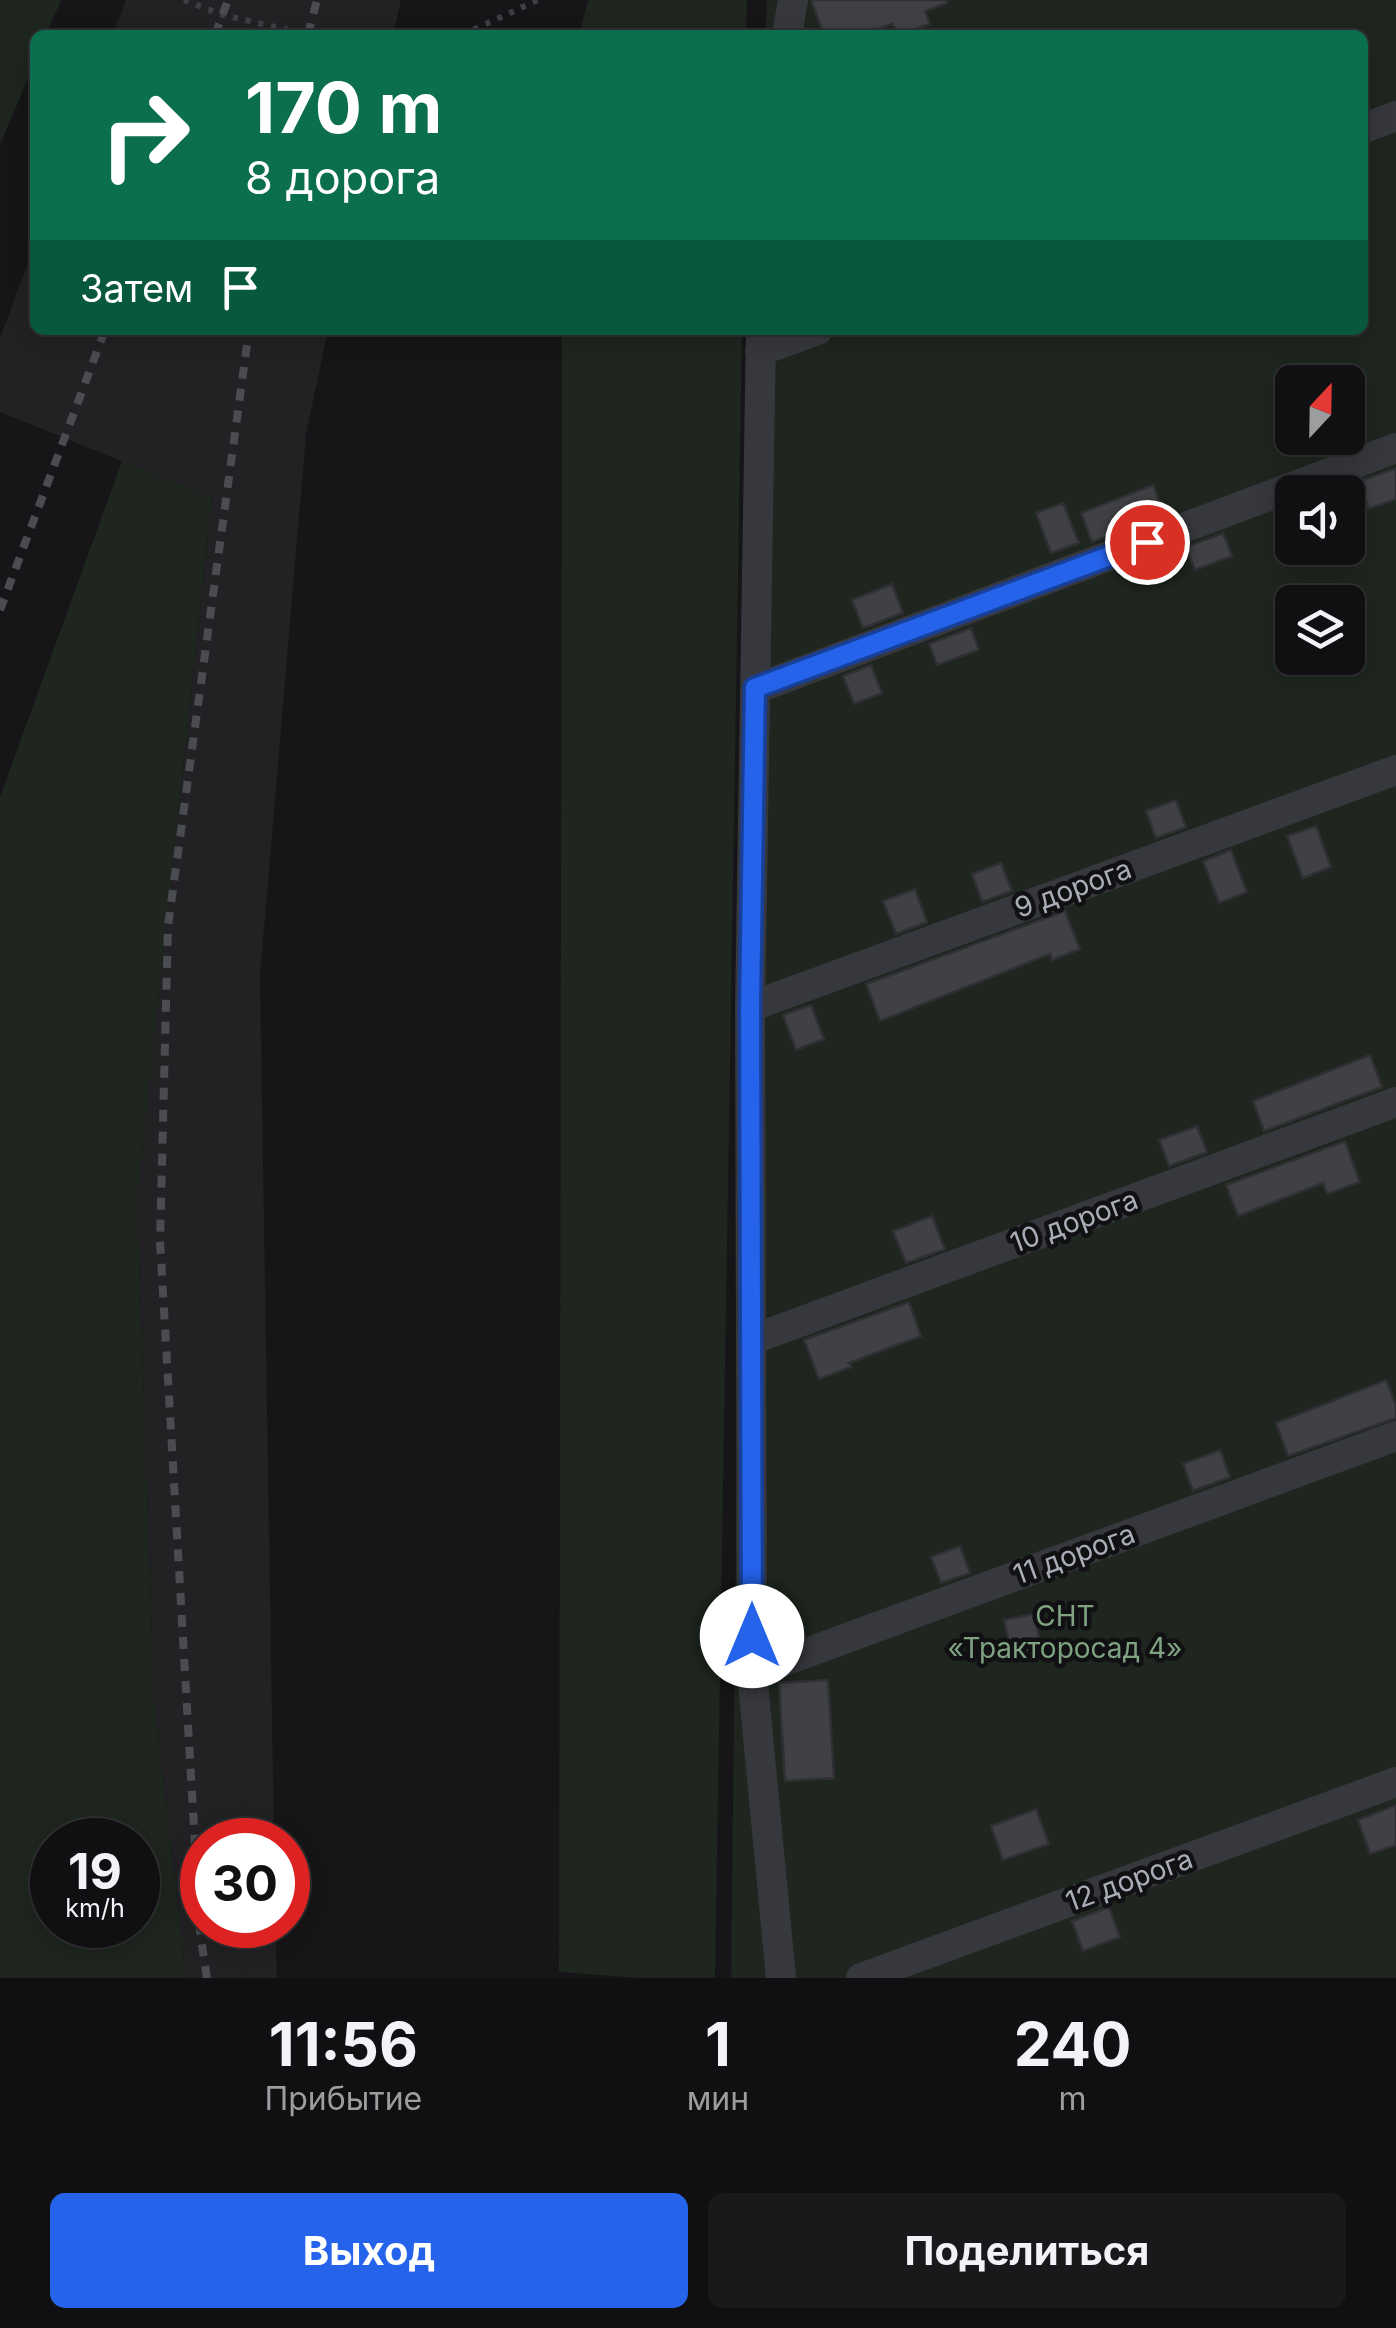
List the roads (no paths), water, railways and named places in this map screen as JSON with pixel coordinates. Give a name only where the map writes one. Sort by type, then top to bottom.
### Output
[{"type":"street","points":[[788,30],[793,0]]},
{"type":"street","points":[[1368,127],[1396,116]]},
{"type":"street","points":[[780,1978],[752,1673],[750,1007],[761,341],[792,335]]},
{"type":"street","points":[[755,688],[1396,448]]},
{"type":"street","name":"9 дорога","points":[[750,1007],[1396,770]]},
{"type":"street","name":"10 дорога","points":[[751,1340],[1396,1102]]},
{"type":"street","name":"11 дорога","points":[[752,1673],[1396,1436]]},
{"type":"street","name":"12 дорога","points":[[862,1978],[1396,1782]]},
{"type":"railway","points":[[217,30],[228,0]]},
{"type":"railway","points":[[309,30],[317,0]]},
{"type":"railway","points":[[0,610],[103,335]]},
{"type":"railway","points":[[207,1978],[200,1932],[160,1241],[168,926],[248,335]]},
{"type":"park label","name":"СНТ «Тракторосад 4»","points":[[1065,1632]]}]
